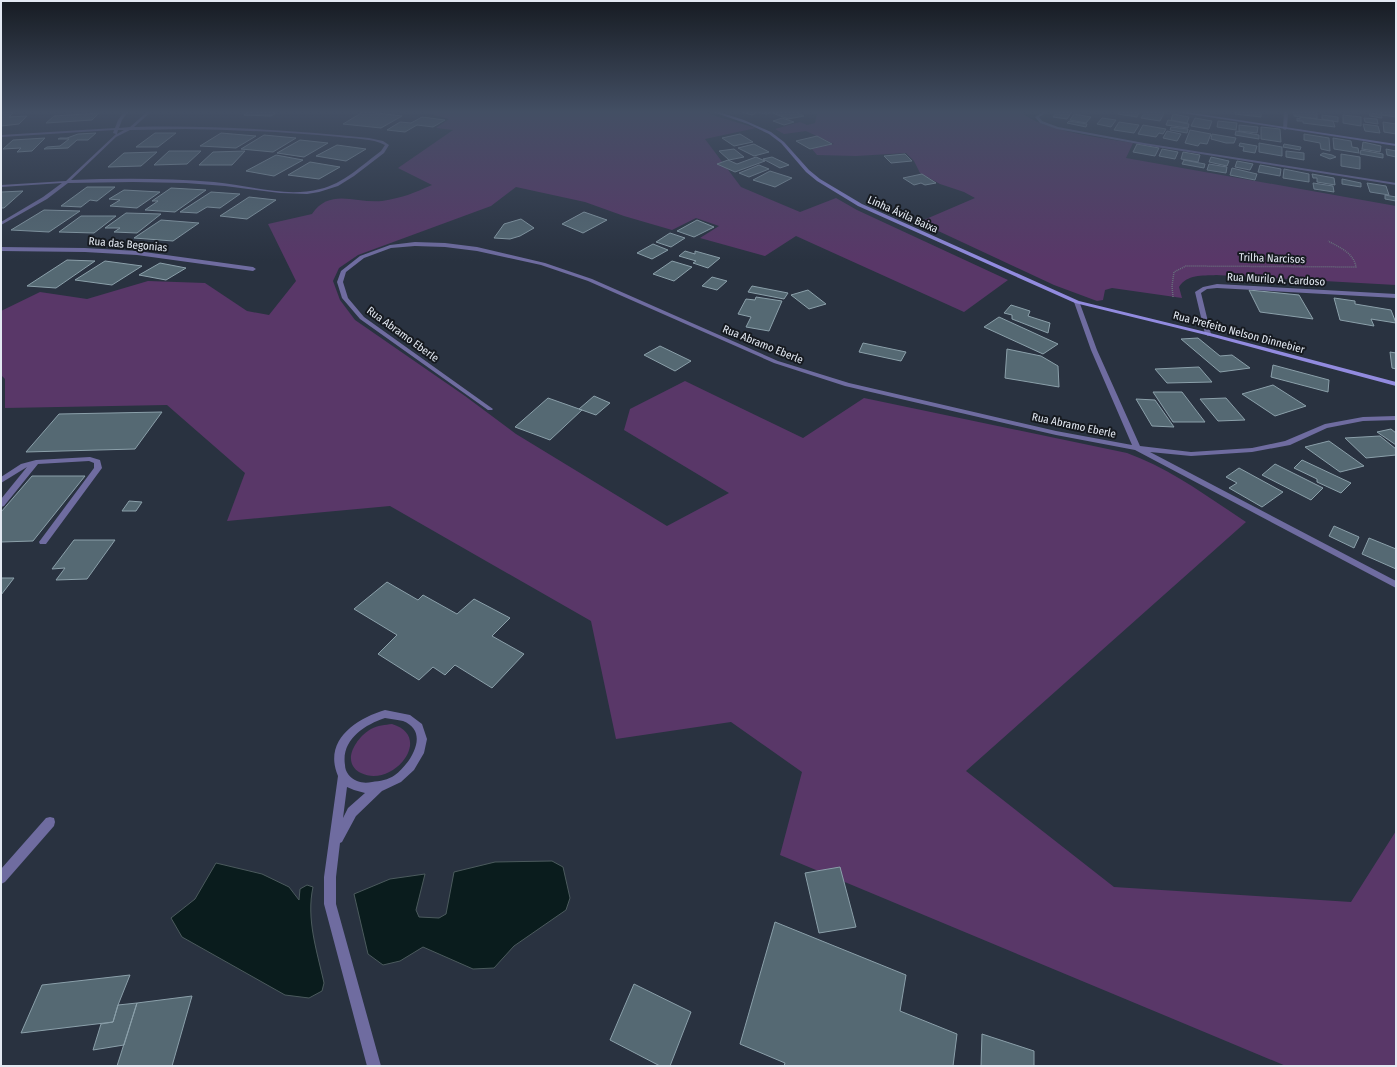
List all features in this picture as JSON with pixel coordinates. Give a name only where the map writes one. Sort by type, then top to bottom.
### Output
[{"type":"street","points":[[1,224],[45,198],[68,181],[88,162]]},
{"type":"street","points":[[1,186],[68,181],[155,180],[216,183],[306,193],[328,189],[337,185],[369,162]]},
{"type":"street","name":"Linha Ávila Baixa","points":[[800,162],[812,176],[860,205],[1077,302]]},
{"type":"street","points":[[1256,162],[1396,184]]},
{"type":"street","name":"Rua Abramo Eberle","points":[[490,408],[362,318],[345,298],[340,282],[344,271],[362,257],[390,247],[415,244],[477,249],[508,255],[544,264],[590,280],[776,362],[847,385],[1056,433],[1137,448],[1191,454],[1252,450],[1287,442],[1325,426],[1363,419],[1396,418]]},
{"type":"street","name":"Rua das Begonias","points":[[1,249],[85,250],[137,253],[253,269]]},
{"type":"street","name":"Rua Murilo A. Cardoso","points":[[1208,334],[1198,292],[1205,288],[1217,286],[1396,296]]},
{"type":"street","points":[[1077,302],[1094,350],[1137,448],[1396,584]]},
{"type":"street","name":"Rua Prefeito Nelson Dinnebier","points":[[1077,302],[1208,334],[1396,384]]},
{"type":"street","points":[[1,480],[24,466],[36,462],[90,459],[97,462],[98,468],[44,542]]},
{"type":"street","points":[[1,504],[36,462]]},
{"type":"street","points":[[343,777],[352,784],[365,788],[380,786],[394,781],[407,772],[416,760],[422,748],[422,736],[417,725],[409,718],[397,714],[385,714],[366,721],[349,734],[342,744],[338,756],[339,767],[343,777],[330,877],[330,904],[374,1066]]},
{"type":"street","points":[[334,848],[343,827],[352,812],[380,786]]},
{"type":"street","points":[[1,878],[50,822]]},
{"type":"path","name":"Trilha Narcisos","points":[[1173,298],[1172,286],[1174,272],[1186,266],[1230,264],[1332,268],[1356,267],[1356,263],[1352,257],[1328,241]]},
{"type":"shaded area","points":[[407,162],[722,162],[741,187],[800,212],[836,198],[857,210],[1008,280],[964,312],[796,236],[765,256],[700,238],[719,226],[696,218],[672,230],[624,216],[585,202],[516,187],[491,206],[358,255],[339,268],[333,281],[340,300],[355,320],[465,396],[516,434],[667,526],[729,493],[624,430],[630,409],[685,381],[803,438],[864,398],[1127,453],[1174,475],[1246,522],[966,771],[1114,887],[1351,902],[1396,831],[1396,1066],[1286,1066],[780,855],[802,772],[731,722],[616,739],[591,621],[390,506],[227,521],[245,473],[167,405],[5,408],[5,379],[1,375],[1,311],[40,292],[87,299],[148,281],[205,283],[247,311],[269,315],[296,281],[268,224],[312,214],[319,206],[327,201],[335,199],[344,198],[382,201],[408,195],[432,185],[398,168]]},
{"type":"shaded area","points":[[914,162],[1147,162],[1396,206],[1396,285],[1205,275],[1195,276],[1182,283],[1179,287],[1182,298],[1112,288],[1105,290],[1103,300],[1097,301],[1054,285],[919,222],[975,198],[964,192],[940,184],[920,173]]},
{"type":"shaded area","points":[[392,724],[404,730],[410,739],[409,749],[404,759],[396,768],[385,774],[373,776],[361,773],[351,762],[351,756],[356,743],[366,732],[371,729]]},
{"type":"shaded area","points":[[552,861],[563,867],[570,898],[566,910],[514,946],[494,968],[473,969],[423,947],[400,961],[383,965],[368,954],[354,894],[390,879],[425,874],[416,910],[419,917],[439,918],[446,914],[454,872],[495,862]]},
{"type":"shaded area","points":[[216,863],[262,874],[289,887],[299,900],[300,889],[307,885],[313,887],[311,911],[313,935],[324,983],[322,991],[309,998],[285,995],[182,937],[171,918],[195,899]]},
{"type":"building","points":[[114,162],[146,162],[141,166],[108,167]]},
{"type":"building","points":[[157,162],[189,162],[187,164],[154,165]]},
{"type":"building","points":[[202,162],[235,162],[232,165],[199,165]]},
{"type":"building","points":[[263,162],[300,162],[274,176],[246,171]]},
{"type":"building","points":[[310,162],[340,167],[319,179],[288,175]]},
{"type":"building","points":[[723,162],[732,162],[737,164],[743,162],[763,162],[735,172],[717,164]]},
{"type":"building","points":[[768,162],[782,162],[789,165],[780,168]]},
{"type":"building","points":[[1183,162],[1193,162],[1205,164],[1204,168],[1182,164]]},
{"type":"building","points":[[1209,162],[1229,162],[1227,166]]},
{"type":"building","points":[[1237,162],[1253,164],[1250,170],[1235,167]]},
{"type":"building","points":[[1341,162],[1360,162],[1360,169],[1341,166]]},
{"type":"building","points":[[1209,164],[1227,167],[1226,173],[1207,170]]},
{"type":"building","points":[[759,165],[769,169],[749,177],[739,173]]},
{"type":"building","points":[[1260,165],[1281,169],[1280,176],[1258,172]]},
{"type":"building","points":[[1232,168],[1257,174],[1255,180],[1230,175]]},
{"type":"building","points":[[1284,169],[1309,174],[1309,182],[1283,178]]},
{"type":"building","points":[[770,171],[792,178],[775,187],[753,180]]},
{"type":"building","points":[[922,174],[936,183],[925,185],[921,183],[914,185],[903,178]]},
{"type":"building","points":[[1312,174],[1334,178],[1335,185],[1317,182],[1317,178],[1313,178]]},
{"type":"building","points":[[1342,179],[1361,183],[1361,187],[1342,184]]},
{"type":"building","points":[[1313,183],[1333,186],[1334,192],[1314,189]]},
{"type":"building","points":[[1367,183],[1386,186],[1389,195],[1370,192]]},
{"type":"building","points":[[87,187],[115,187],[97,201],[90,200],[81,207],[61,206]]},
{"type":"building","points":[[171,188],[206,190],[175,212],[145,210],[158,201],[152,201]]},
{"type":"building","points":[[124,190],[160,192],[137,208],[110,206],[120,200],[109,199]]},
{"type":"building","points":[[23,191],[4,208],[1,208],[1,192]]},
{"type":"building","points":[[211,192],[240,194],[220,208],[207,207],[197,213],[180,212]]},
{"type":"building","points":[[1385,195],[1396,197],[1396,201],[1385,199]]},
{"type":"building","points":[[249,197],[276,200],[247,219],[220,216]]},
{"type":"building","points":[[44,210],[80,211],[49,232],[11,230]]},
{"type":"building","points":[[584,212],[607,220],[583,233],[562,224]]},
{"type":"building","points":[[126,213],[161,214],[137,233],[114,232],[120,228],[105,228]]},
{"type":"building","points":[[81,216],[116,216],[94,233],[59,232]]},
{"type":"building","points":[[521,219],[534,228],[520,236],[510,239],[494,238],[504,224]]},
{"type":"building","points":[[161,220],[199,223],[173,241],[134,238]]},
{"type":"building","points":[[697,220],[714,227],[694,237],[677,231]]},
{"type":"building","points":[[670,233],[685,238],[671,247],[656,242]]},
{"type":"building","points":[[653,244],[668,250],[652,259],[637,253]]},
{"type":"building","points":[[685,251],[695,254],[695,251],[720,258],[708,268],[693,263],[696,261],[679,256]]},
{"type":"building","points":[[67,260],[95,261],[56,288],[27,286]]},
{"type":"building","points":[[105,261],[142,266],[112,285],[75,280]]},
{"type":"building","points":[[672,261],[692,267],[674,281],[653,274]]},
{"type":"building","points":[[160,263],[186,268],[166,280],[139,275]]},
{"type":"building","points":[[712,277],[727,281],[717,290],[702,286]]},
{"type":"building","points":[[752,286],[788,293],[784,299],[748,292]]},
{"type":"building","points":[[808,290],[826,304],[809,309],[791,295]]},
{"type":"building","points":[[1249,290],[1299,295],[1313,319],[1260,312]]},
{"type":"building","points":[[756,297],[782,301],[769,331],[746,327],[751,317],[738,314],[746,299],[755,300]]},
{"type":"building","points":[[1334,298],[1355,301],[1355,304],[1391,310],[1396,323],[1371,319],[1374,326],[1340,320]]},
{"type":"building","points":[[1011,305],[1030,311],[1028,316],[1050,323],[1048,333],[1012,319],[1012,315],[1004,313]]},
{"type":"building","points":[[999,317],[1058,344],[1043,354],[984,327]]},
{"type":"building","points":[[1198,338],[1220,356],[1232,355],[1250,368],[1220,372],[1181,339]]},
{"type":"building","points":[[863,343],[906,352],[901,361],[859,352]]},
{"type":"building","points":[[660,346],[691,361],[675,371],[644,355]]},
{"type":"building","points":[[1007,349],[1041,356],[1058,366],[1059,387],[1005,378]]},
{"type":"building","points":[[1390,352],[1396,353],[1396,369],[1392,368]]},
{"type":"building","points":[[1273,365],[1329,380],[1328,392],[1271,377]]},
{"type":"building","points":[[1199,367],[1212,382],[1167,383],[1155,369]]},
{"type":"building","points":[[1273,385],[1306,406],[1275,416],[1242,394]]},
{"type":"building","points":[[1153,392],[1182,392],[1205,422],[1173,422]]},
{"type":"building","points":[[594,396],[610,403],[596,415],[579,409]]},
{"type":"building","points":[[548,398],[582,410],[550,440],[515,427]]},
{"type":"building","points":[[1226,398],[1245,420],[1218,421],[1200,399]]},
{"type":"building","points":[[1136,399],[1155,400],[1174,427],[1152,426]]},
{"type":"building","points":[[162,412],[135,449],[26,452],[59,414]]},
{"type":"building","points":[[1391,429],[1396,433],[1396,445],[1377,432]]},
{"type":"building","points":[[1380,436],[1396,449],[1396,455],[1366,458],[1345,438]]},
{"type":"building","points":[[1329,441],[1364,466],[1340,472],[1305,447]]},
{"type":"building","points":[[1302,460],[1351,483],[1341,493],[1317,482],[1317,479],[1294,468]]},
{"type":"building","points":[[1275,464],[1323,488],[1311,500],[1262,475]]},
{"type":"building","points":[[1239,468],[1283,492],[1262,507],[1229,488],[1237,483],[1226,477]]},
{"type":"building","points":[[32,476],[85,476],[33,541],[1,542],[1,512]]},
{"type":"building","points":[[129,501],[142,502],[136,511],[122,511]]},
{"type":"building","points":[[1334,526],[1359,537],[1354,548],[1329,536]]},
{"type":"building","points":[[1369,538],[1396,549],[1396,569],[1362,554]]},
{"type":"building","points":[[74,540],[115,540],[87,579],[56,580],[65,568],[52,569]]},
{"type":"building","points":[[1,578],[14,578],[1,595]]},
{"type":"building","points":[[387,582],[418,600],[423,595],[457,614],[474,599],[510,618],[492,636],[524,654],[492,688],[455,665],[445,675],[433,667],[419,680],[378,654],[397,635],[354,609]]},
{"type":"building","points":[[840,867],[856,927],[819,933],[805,873]]},
{"type":"building","points":[[775,922],[906,975],[900,1011],[957,1034],[953,1066],[784,1066],[785,1063],[740,1044]]},
{"type":"building","points":[[130,975],[113,1022],[21,1033],[42,985]]},
{"type":"building","points":[[634,984],[691,1012],[670,1066],[660,1066],[610,1040]]},
{"type":"building","points":[[192,996],[172,1066],[117,1066],[137,1003]]},
{"type":"building","points":[[137,1003],[124,1045],[93,1050],[101,1024],[113,1022],[118,1005]]},
{"type":"building","points":[[982,1034],[1034,1051],[1034,1066],[981,1066]]}]
